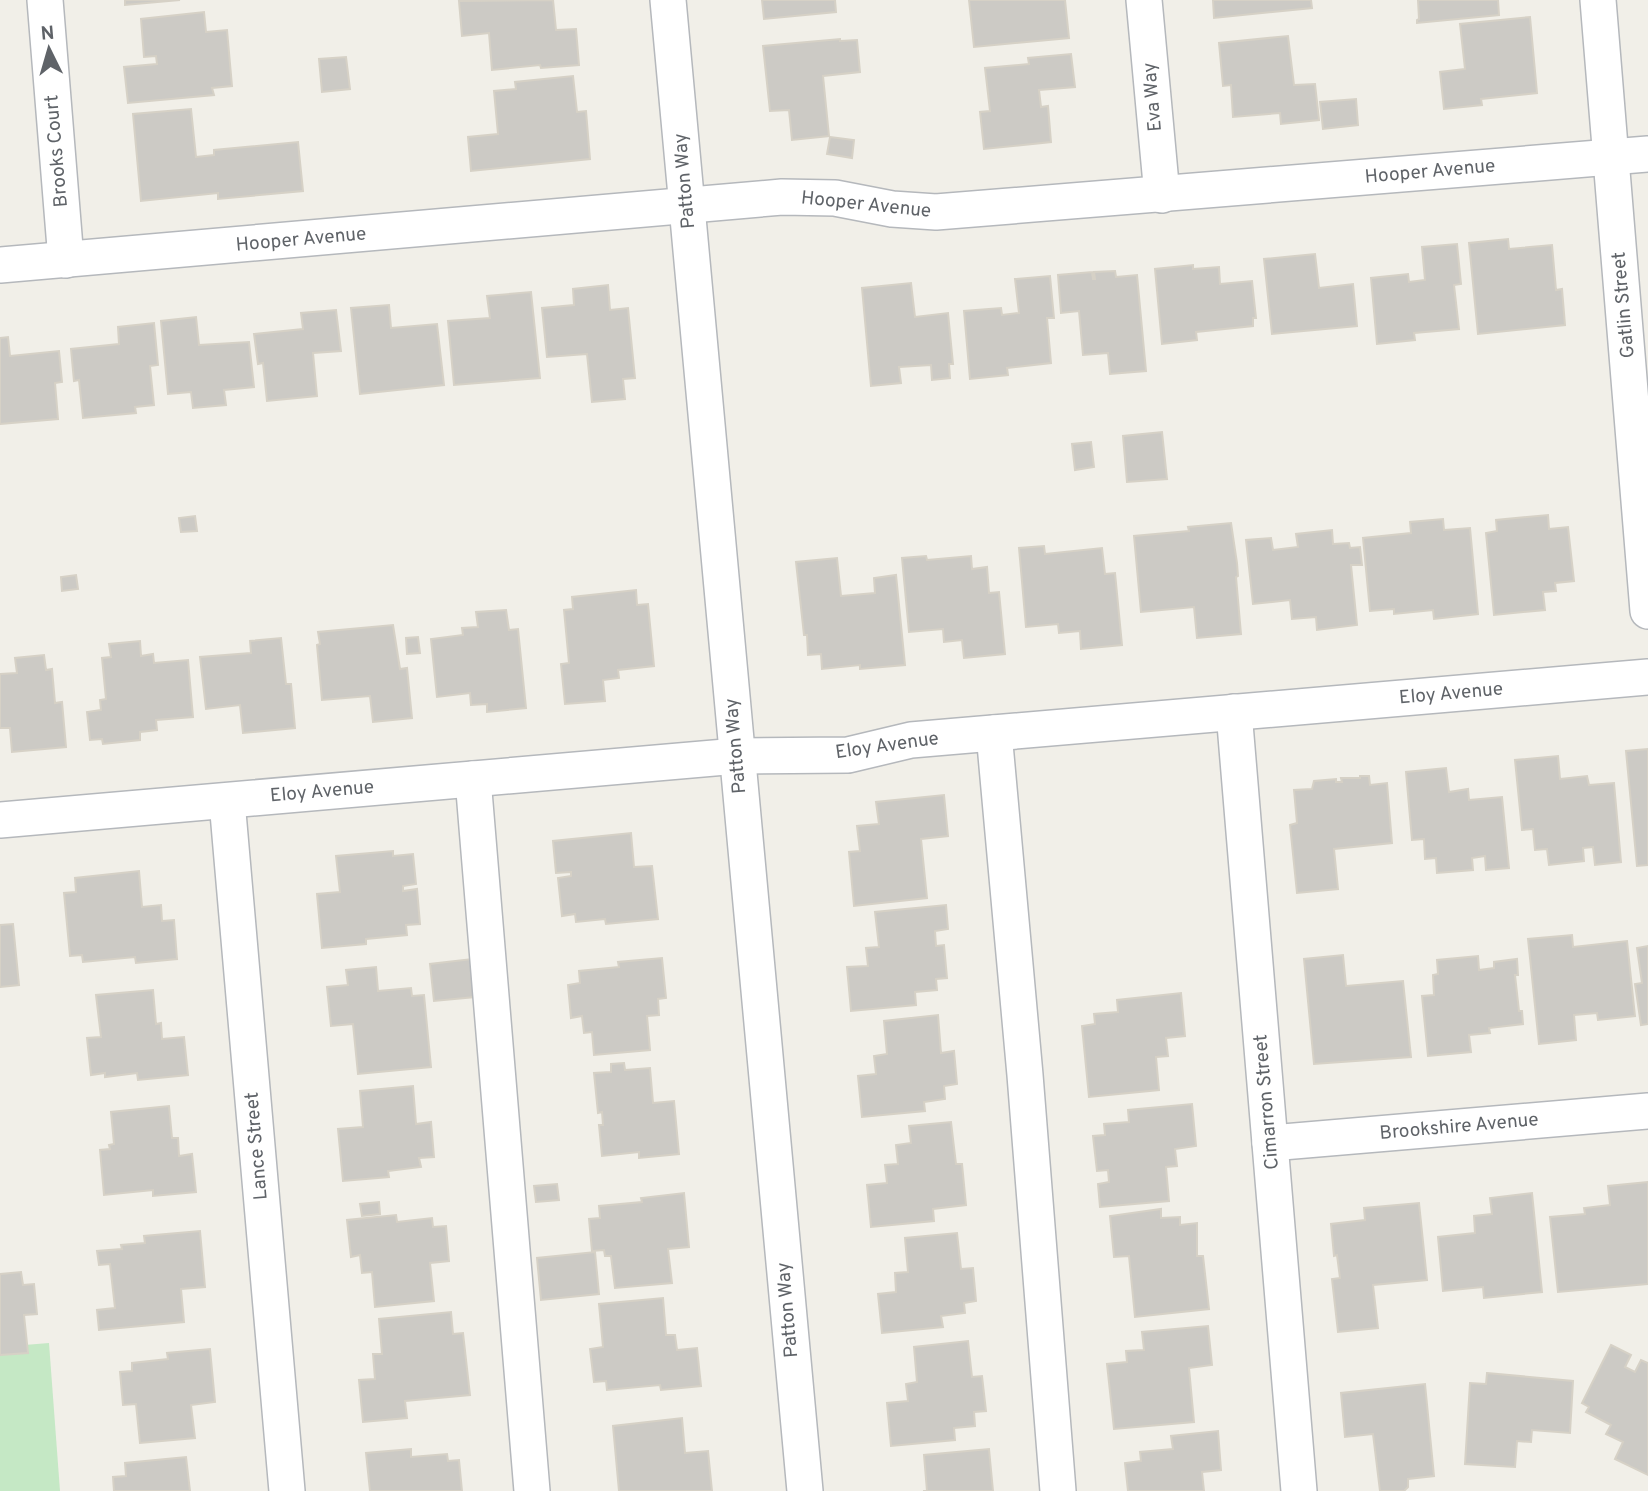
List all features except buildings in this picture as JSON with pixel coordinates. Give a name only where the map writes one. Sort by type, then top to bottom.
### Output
[{"type":"street","name":"Brooks Court","points":[[44,0],[66,260]]},
{"type":"street","name":"Patton Way","points":[[668,0],[805,1491]]},
{"type":"street","name":"Eva Way","points":[[1144,0],[1162,195]]},
{"type":"street","name":"Gatlin Street","points":[[1598,0],[1648,611]]},
{"type":"street","name":"Hooper Avenue","points":[[0,265],[782,197],[835,198],[892,209],[936,212],[1648,154]]},
{"type":"street","name":"Eloy Avenue","points":[[0,820],[737,755],[848,755],[911,740],[1648,677]]},
{"type":"street","name":"Cimarron Street","points":[[1234,712],[1299,1491]]},
{"type":"street","points":[[993,733],[1025,1075],[1058,1491]]},
{"type":"street","points":[[473,779],[532,1491]]},
{"type":"street","name":"Lance Street","points":[[227,801],[287,1491]]},
{"type":"street","name":"Brookshire Avenue","points":[[1270,1143],[1648,1111]]},
{"type":"green space","points":[[49,1343],[60,1491],[0,1491],[0,1347]]}]
